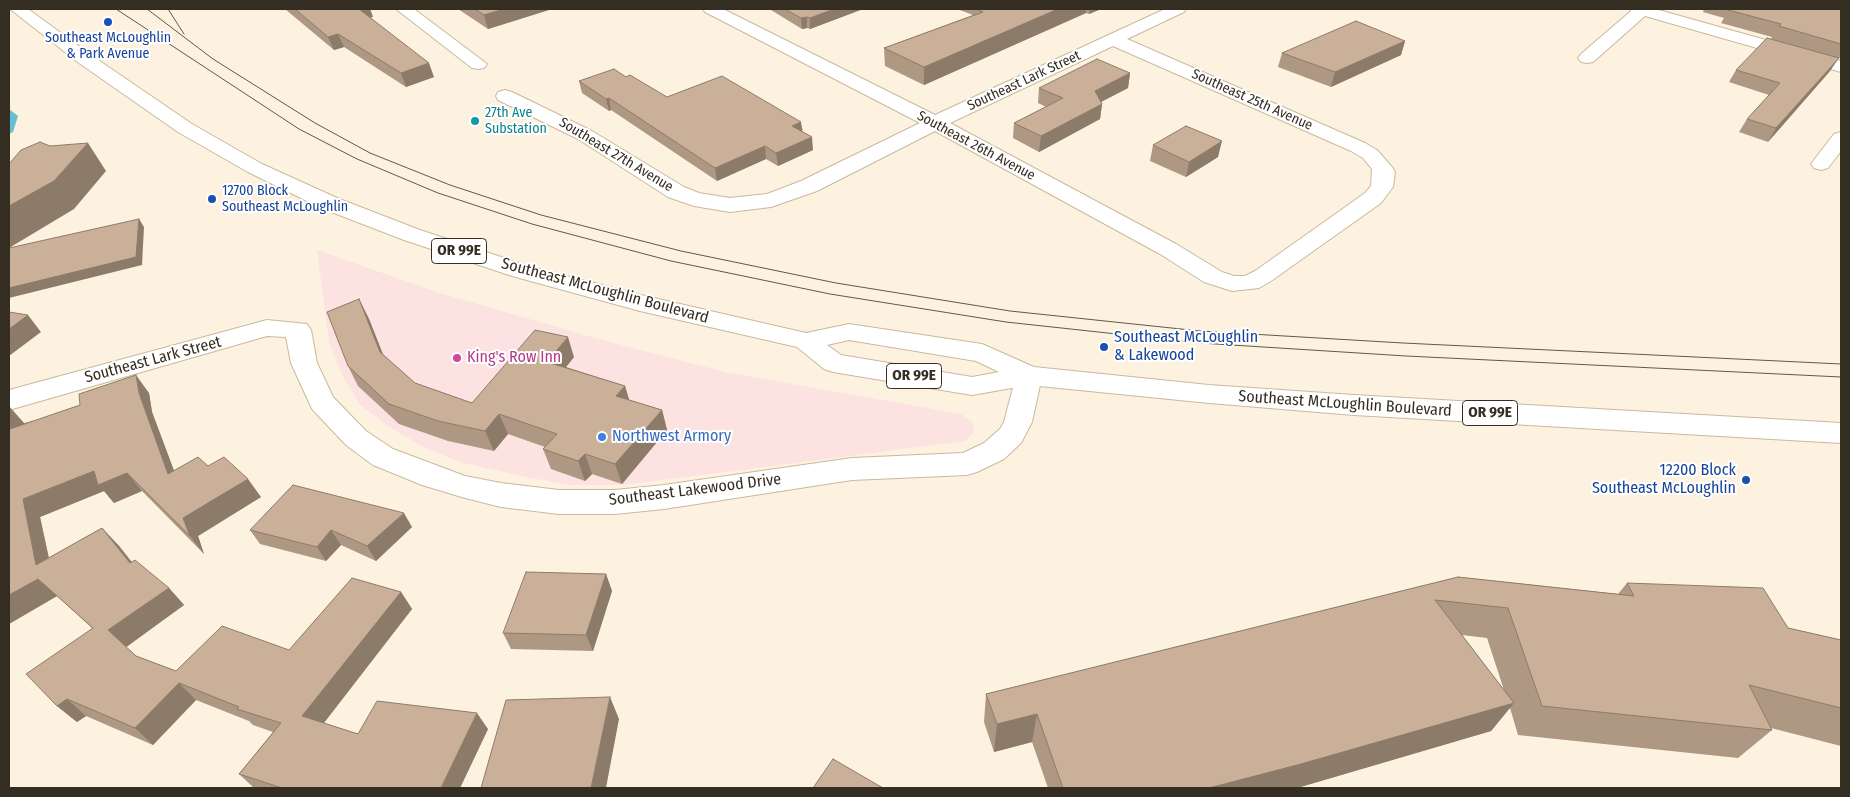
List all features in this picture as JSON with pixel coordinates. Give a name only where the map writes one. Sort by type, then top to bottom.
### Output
[{"type":"street","name":"Southeast McLoughlin Boulevard","points":[[18,9],[92,64],[185,128],[255,168],[329,203],[412,235],[520,271],[640,303],[806,341],[833,363],[972,386],[1028,376],[1336,404],[1841,432]]},
{"type":"street","points":[[404,9],[478,64]]},
{"type":"street","name":"Southeast 26th Avenue","points":[[712,9],[935,123],[1168,249],[1213,277],[1223,282],[1239,285]]},
{"type":"street","name":"Southeast Lark Street","points":[[730,205],[771,200],[792,194],[935,123],[1178,9]]},
{"type":"street","points":[[1586,58],[1641,9],[1841,67]]},
{"type":"street","name":"Southeast 25th Avenue","points":[[1112,39],[1358,147],[1376,160],[1384,172],[1382,187],[1373,198],[1263,276],[1239,285]]},
{"type":"street","name":"Southeast 27th Avenue","points":[[505,96],[585,135],[676,192],[694,199],[730,205]]},
{"type":"street","points":[[1820,164],[1841,138]]},
{"type":"street","name":"Southeast Lark Street","points":[[9,400],[267,328],[298,330]]},
{"type":"street","name":"Southeast Lakewood Drive","points":[[298,330],[304,363],[322,402],[356,438],[383,457],[432,477],[466,487],[501,495],[559,502],[615,502],[664,497],[852,469],[967,464],[994,451],[1011,436],[1018,422],[1028,376]]},
{"type":"shaded area","points":[[317,250],[440,293],[595,338],[725,372],[961,414],[973,423],[974,432],[966,441],[624,485],[571,485],[460,462],[425,448],[386,425],[360,405],[342,375],[329,342]]},
{"type":"building","points":[[295,9],[359,9],[429,63],[401,73],[338,34],[328,37]]},
{"type":"building","points":[[475,9],[504,9],[484,15]]},
{"type":"building","points":[[785,9],[834,9],[810,18],[801,18]]},
{"type":"building","points":[[976,9],[1058,9],[924,67],[884,48],[983,12]]},
{"type":"building","points":[[1841,9],[1841,44],[1779,26],[1781,24],[1728,10]]},
{"type":"building","points":[[1356,21],[1405,41],[1335,72],[1282,53]]},
{"type":"building","points":[[1767,38],[1839,58],[1776,128],[1747,119],[1780,83],[1736,70]]},
{"type":"building","points":[[1097,59],[1130,73],[1095,91],[1102,104],[1041,136],[1014,123],[1063,98],[1039,88]]},
{"type":"building","points":[[614,69],[626,77],[630,75],[667,97],[722,76],[801,122],[792,126],[812,137],[776,153],[765,146],[715,168],[609,98],[606,99],[579,81]]},
{"type":"building","points":[[1186,126],[1222,141],[1189,162],[1153,145]]},
{"type":"building","points":[[40,142],[50,146],[88,143],[54,181],[9,206],[9,164],[21,150]]},
{"type":"building","points":[[139,219],[136,257],[9,288],[9,248]]},
{"type":"building","points":[[359,299],[380,352],[415,383],[472,403],[535,330],[568,337],[547,362],[625,386],[616,396],[662,410],[615,464],[585,454],[578,461],[543,449],[557,434],[499,414],[485,431],[438,421],[389,404],[348,366],[327,312]]},
{"type":"building","points":[[9,312],[28,315],[9,329]]},
{"type":"building","points":[[136,375],[139,393],[168,474],[198,457],[208,466],[224,457],[248,479],[183,518],[190,536],[127,473],[98,485],[94,471],[23,499],[36,565],[102,528],[130,563],[135,560],[169,588],[108,630],[136,656],[176,671],[222,626],[289,650],[352,578],[401,592],[302,716],[358,734],[377,701],[477,713],[441,788],[282,788],[239,774],[281,723],[237,709],[239,707],[179,683],[135,728],[67,699],[57,706],[26,674],[93,628],[38,579],[9,595],[9,414],[10,429],[80,405],[79,394]]},
{"type":"building","points":[[293,485],[404,513],[367,546],[331,530],[317,547],[250,530]]},
{"type":"building","points":[[526,572],[606,574],[586,635],[503,633]]},
{"type":"building","points":[[1458,577],[1634,596],[1627,583],[1763,588],[1788,628],[1841,640],[1841,708],[1749,685],[1772,730],[1542,706],[1508,608],[1435,600],[1514,703],[1301,764],[1209,788],[1063,788],[1037,714],[997,724],[986,694]]},
{"type":"building","points":[[610,697],[591,788],[481,788],[506,700]]},
{"type":"building","points":[[833,759],[883,788],[813,788]]},
{"type":"waterway","points":[[9,111],[14,116],[9,132]]},
{"type":"tram line","points":[[116,9],[299,129],[357,159],[438,193],[532,224],[671,261],[830,294],[1006,322],[1200,343],[1406,356],[1841,377]]},
{"type":"tram line","points":[[147,9],[213,59],[315,123],[370,153],[450,185],[541,215],[681,251],[836,283],[1010,311],[1200,331],[1403,343],[1841,364]]},
{"type":"tram line","points":[[168,9],[184,34]]},
{"type":"place","name":"Southeast McLoughlin & Park Avenue","points":[[108,22]]},
{"type":"place","name":"27th Ave Substation","points":[[475,121]]},
{"type":"place","name":"12700 Block Southeast McLoughlin","points":[[212,199]]},
{"type":"place","name":"Southeast McLoughlin & Lakewood","points":[[1104,347]]},
{"type":"place","name":"King's Row Inn","points":[[457,358]]},
{"type":"place","name":"Northwest Armory","points":[[602,437]]},
{"type":"place","name":"12200 Block Southeast McLoughlin","points":[[1746,480]]}]
